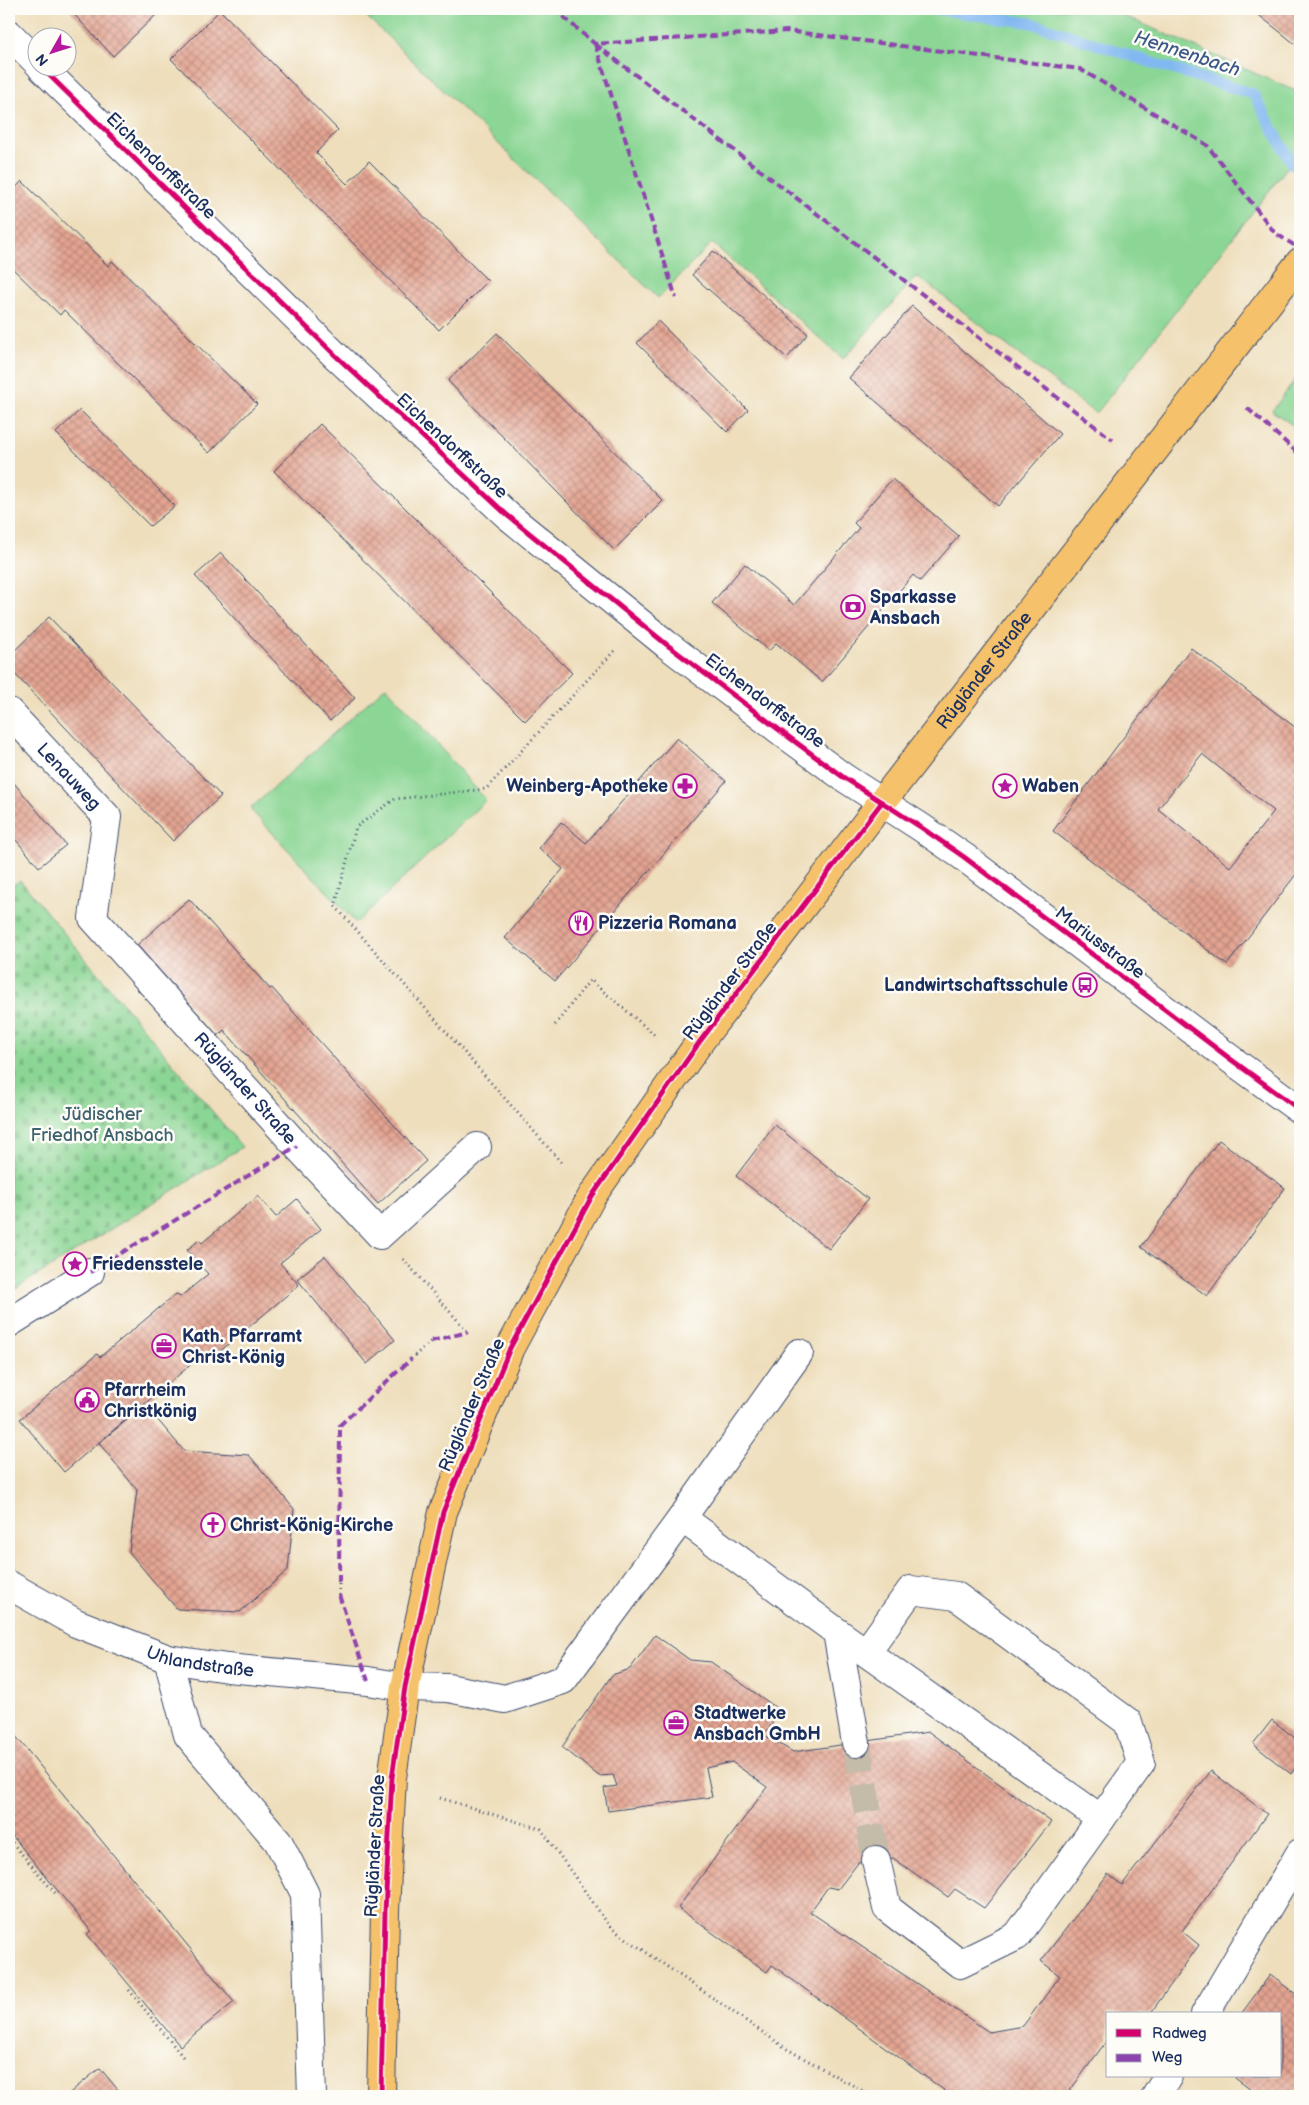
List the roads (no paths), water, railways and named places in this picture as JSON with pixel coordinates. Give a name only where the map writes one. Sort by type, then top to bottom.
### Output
[{"type":"main road","name":"Rügländer Straße","points":[[381,2096],[385,1911],[392,1778],[405,1687],[443,1512],[510,1348],[592,1196],[701,1040],[882,802],[1300,262]]},
{"type":"street","points":[[9,34],[28,53]]},
{"type":"street","name":"Eichendorffstraße","points":[[52,78],[336,356],[492,502],[641,623],[821,762],[882,802]]},
{"type":"street","name":"Lenauweg","points":[[9,712],[107,817]]},
{"type":"street","name":"Mariusstraße","points":[[882,802],[964,857],[1300,1110]]},
{"type":"street","name":"Rügländer Straße","points":[[107,817],[93,918],[297,1146],[380,1235],[477,1147]]},
{"type":"street","points":[[9,1323],[90,1272]]},
{"type":"street","name":"Uhlandstraße","points":[[9,1585],[76,1623],[168,1659],[227,1668],[368,1681],[405,1687],[448,1688],[505,1699],[563,1680],[682,1518],[799,1353]]},
{"type":"street","points":[[682,1518],[838,1632],[1101,1819]]},
{"type":"street","points":[[867,1651],[911,1590],[956,1596],[1128,1722],[1141,1763],[1017,1936],[960,1964],[887,1908],[876,1860]]},
{"type":"street","points":[[838,1632],[856,1743]]},
{"type":"street","points":[[168,1659],[188,1735],[278,1840],[305,1894],[312,2096]]},
{"type":"street","points":[[1206,2012],[1297,1867]]},
{"type":"waterway","name":"Hennenbach","points":[[935,9],[1032,23],[1253,94],[1293,165],[1300,169]]},
{"type":"tunnel","points":[[856,1743],[876,1860]]},
{"type":"place","name":"Sparkasse Ansbach","points":[[853,607]]},
{"type":"place","name":"Weinberg-Apotheke","points":[[685,786]]},
{"type":"place","name":"Waben","points":[[1005,786]]},
{"type":"place","name":"Pizzeria Romana","points":[[581,923]]},
{"type":"place","name":"Landwirtschaftsschule","points":[[1085,985]]},
{"type":"place","name":"Friedensstele","points":[[75,1264]]},
{"type":"place","name":"Kath. Pfarramt Christ-König","points":[[164,1346]]},
{"type":"place","name":"Pfarrheim Christkönig","points":[[87,1400]]},
{"type":"place","name":"Christ-König-Kirche","points":[[213,1525]]},
{"type":"place","name":"Stadtwerke Ansbach GmbH","points":[[676,1723]]},
{"type":"park label","name":"Jüdischer Friedhof Ansbach","points":[[102,1124]]}]
